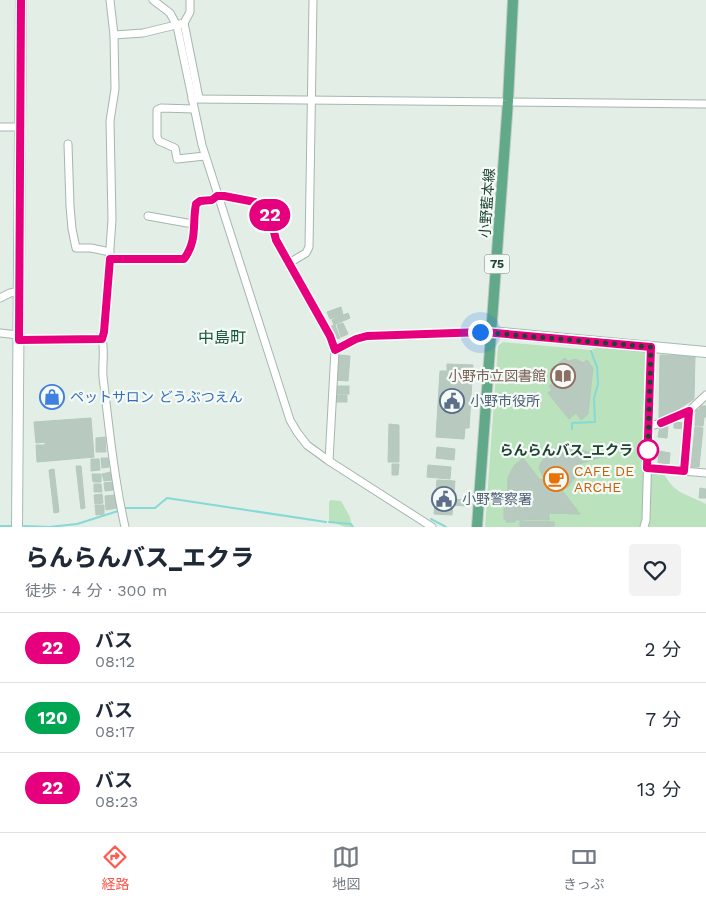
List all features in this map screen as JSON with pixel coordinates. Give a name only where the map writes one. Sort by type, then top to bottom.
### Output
[{"type":"main road","name":"小野藍本線","points":[[478,527],[508,101],[513,0]]},
{"type":"street","points":[[18,527],[21,0]]},
{"type":"street","points":[[110,0],[114,35],[115,89],[110,121],[112,220],[102,339],[103,379],[125,527]]},
{"type":"street","points":[[153,0],[181,24],[196,99],[194,109],[205,156],[290,420],[307,445],[432,527]]},
{"type":"street","points":[[114,35],[143,33],[181,24],[190,12],[190,0]]},
{"type":"street","points":[[289,263],[306,253],[309,247],[313,0]]},
{"type":"street","points":[[196,99],[706,104]]},
{"type":"street","points":[[194,109],[161,108],[157,110],[157,137],[159,141],[175,148],[177,159],[205,156]]},
{"type":"street","points":[[0,127],[21,127]]},
{"type":"street","points":[[68,144],[70,206],[76,248],[91,248],[110,255],[184,259],[190,251],[195,228],[196,204],[200,201],[224,196],[255,202],[266,210],[270,216],[276,240],[330,336],[335,350],[329,461]]},
{"type":"street","points":[[148,216],[187,223],[194,222]]},
{"type":"street","points":[[0,298],[20,291]]},
{"type":"street","points":[[335,350],[356,339],[367,336],[492,332],[706,352]]},
{"type":"street","points":[[0,333],[19,337],[102,339]]},
{"type":"street","points":[[644,527],[646,520],[651,347]]},
{"type":"street","points":[[648,427],[674,419],[689,411],[706,395]]},
{"type":"street","points":[[684,471],[689,411]]},
{"type":"street","points":[[647,468],[706,473]]},
{"type":"green space","points":[[503,342],[591,350],[596,348],[645,352],[643,471],[663,472],[667,480],[676,489],[706,504],[706,527],[485,527],[498,346]]},
{"type":"green space","points":[[331,500],[341,501],[350,517],[352,527],[345,527],[329,521],[329,502]]},
{"type":"building","points":[[341,307],[343,315],[330,319],[327,312]]},
{"type":"building","points":[[348,313],[350,318],[334,325],[332,320]]},
{"type":"building","points":[[343,323],[348,334],[341,337],[337,325]]},
{"type":"building","points":[[335,325],[340,338],[334,340],[329,327]]},
{"type":"building","points":[[338,355],[350,356],[348,381],[336,380]]},
{"type":"building","points":[[660,355],[695,356],[694,399],[668,416],[665,416],[665,418],[659,418]]},
{"type":"building","points":[[565,358],[568,361],[576,359],[583,363],[587,360],[593,368],[588,414],[581,420],[576,413],[569,419],[548,393],[552,390],[549,386],[553,383],[550,380],[556,375],[551,369]]},
{"type":"building","points":[[447,364],[473,365],[469,428],[465,428],[464,439],[436,437],[440,371],[447,371]]},
{"type":"building","points":[[337,386],[349,386],[349,394],[337,394]]},
{"type":"building","points":[[336,395],[347,395],[347,402],[336,402]]},
{"type":"building","points":[[701,406],[706,406],[706,417],[704,417],[703,426],[695,426],[696,410],[699,410]]},
{"type":"building","points":[[91,418],[94,457],[37,462],[36,445],[45,445],[45,442],[36,443],[34,422]]},
{"type":"building","points":[[674,422],[685,423],[685,429],[674,428]]},
{"type":"building","points":[[389,424],[399,425],[399,462],[388,462]]},
{"type":"building","points":[[660,426],[668,427],[667,438],[658,437]]},
{"type":"building","points":[[695,427],[703,428],[699,467],[691,467]]},
{"type":"building","points":[[105,437],[106,452],[96,452],[96,438]]},
{"type":"building","points":[[437,447],[455,449],[454,460],[436,458]]},
{"type":"building","points":[[559,448],[601,455],[576,464],[574,479],[568,487],[562,490],[580,514],[549,513],[549,520],[523,519],[515,520],[515,522],[506,522],[506,519],[504,519],[504,508],[507,508],[508,477],[514,466],[523,458],[540,480],[544,479],[539,468],[547,455],[545,450]]},
{"type":"building","points":[[616,450],[617,452],[576,465],[576,464]]},
{"type":"building","points":[[659,451],[670,453],[669,464],[658,463]]},
{"type":"building","points":[[101,458],[108,458],[109,467],[102,468]]},
{"type":"building","points":[[91,459],[99,459],[100,470],[91,471]]},
{"type":"building","points":[[392,464],[399,464],[398,475],[392,475]]},
{"type":"building","points":[[428,465],[451,467],[450,479],[427,477]]},
{"type":"building","points":[[76,466],[81,466],[85,508],[81,509]]},
{"type":"building","points":[[54,469],[59,512],[54,513],[49,470]]},
{"type":"building","points":[[111,472],[112,480],[104,481],[102,474]]},
{"type":"building","points":[[92,474],[101,474],[101,482],[93,482]]},
{"type":"building","points":[[437,480],[455,481],[452,515],[434,514]]},
{"type":"building","points":[[112,482],[113,490],[105,491],[104,483]]},
{"type":"building","points":[[94,484],[101,484],[102,492],[94,492]]},
{"type":"building","points":[[700,488],[706,489],[706,498],[699,498]]},
{"type":"building","points":[[102,494],[103,503],[95,504],[94,495]]},
{"type":"building","points":[[115,495],[117,508],[106,510],[105,496]]},
{"type":"building","points":[[453,499],[465,500],[465,506],[453,505]]},
{"type":"building","points":[[95,505],[104,505],[104,514],[96,515]]},
{"type":"building","points":[[520,521],[554,522],[554,527],[520,527]]},
{"type":"waterway","points":[[572,429],[572,423],[595,422],[594,398],[598,384],[597,367],[591,351]]},
{"type":"waterway","points":[[124,508],[155,508],[167,498],[326,522]]},
{"type":"waterway","points":[[24,526],[49,527],[77,524],[118,511]]},
{"type":"waterway","points":[[431,519],[446,527]]},
{"type":"waterway","points":[[329,522],[351,524],[353,527]]},
{"type":"waterway","points":[[0,526],[12,526]]},
{"type":"bus line","name":"22","points":[[21,0],[19,340],[102,339],[110,259],[184,259],[190,251],[195,228],[196,204],[200,201],[212,200],[217,196],[224,196],[255,202],[266,210],[270,216],[276,240],[330,336],[335,350],[356,339],[367,336],[480,332],[651,347],[647,468],[684,471],[689,411],[661,423]]},
{"type":"place","name":"小野市立図書館","points":[[563,376]]},
{"type":"place","name":"ペットサロン どうぶつえん","points":[[52,397]]},
{"type":"place","name":"小野市役所","points":[[452,401]]},
{"type":"place","name":"らんらんバス_エクラ","points":[[648,450]]},
{"type":"place","name":"CAFE DE ARCHE","points":[[556,479]]},
{"type":"place","name":"小野警察署","points":[[444,499]]},
{"type":"district","name":"中島町","points":[[222,337]]},
{"type":"route","points":[[480,332],[651,347],[648,450]]}]
